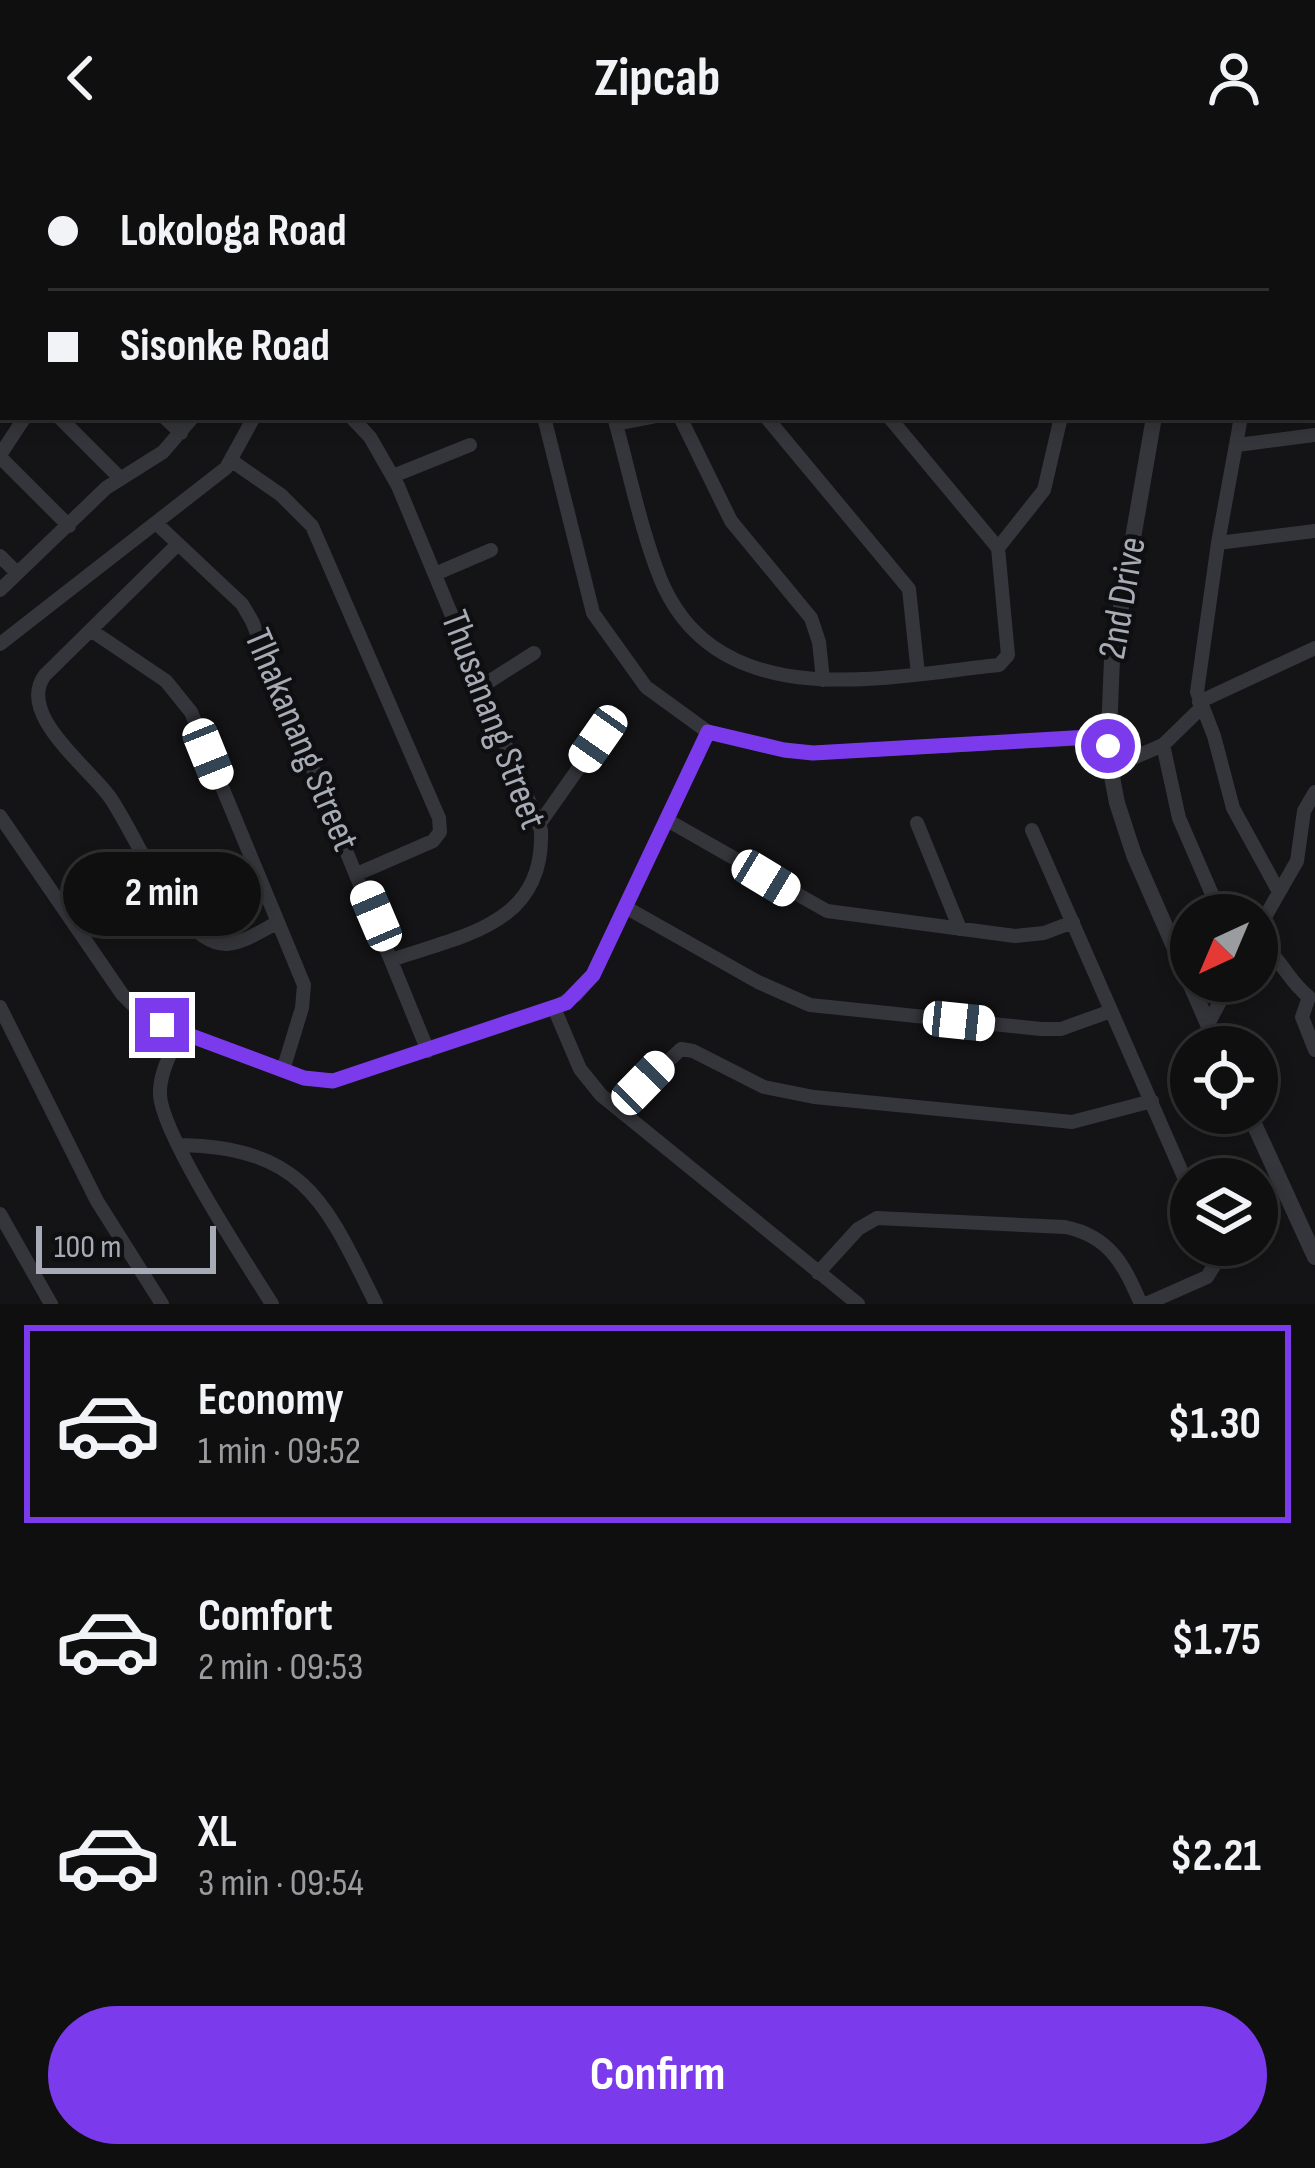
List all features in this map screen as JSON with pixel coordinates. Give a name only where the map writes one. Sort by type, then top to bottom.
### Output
[{"type":"street","points":[[23,420],[0,456],[69,526]]},
{"type":"street","points":[[62,420],[119,477]]},
{"type":"street","points":[[167,420],[181,433]]},
{"type":"street","points":[[0,590],[119,477],[150,463],[191,420]]},
{"type":"street","points":[[0,644],[232,461],[252,420]]},
{"type":"street","name":"Thusanang Street","points":[[354,420],[393,476],[540,823],[542,854],[536,874],[512,912],[478,930],[394,959]]},
{"type":"street","points":[[545,420],[593,614],[646,687],[708,732],[813,753],[1107,736]]},
{"type":"street","points":[[615,420],[659,576],[688,623],[719,650],[750,668],[823,680],[999,665],[1008,655],[998,548],[891,420]]},
{"type":"street","points":[[681,420],[731,521],[811,618],[823,680]]},
{"type":"street","points":[[768,420],[909,589],[918,674]]},
{"type":"street","points":[[998,548],[1044,490],[1060,420]]},
{"type":"street","name":"2nd Drive","points":[[1153,420],[1112,659],[1107,736],[1110,768],[1134,855],[1208,1024]]},
{"type":"street","points":[[1241,420],[1196,682],[1232,808],[1279,892]]},
{"type":"street","points":[[1237,445],[1315,435]]},
{"type":"street","points":[[393,476],[470,445]]},
{"type":"street","points":[[232,461],[281,495],[312,526],[440,818],[434,841],[358,874]]},
{"type":"street","name":"Tlhakanang Street","points":[[157,524],[228,590],[252,621],[428,1051]]},
{"type":"street","points":[[1218,543],[1315,531]]},
{"type":"street","points":[[176,545],[39,683],[35,698],[43,718],[110,797],[161,886],[200,936],[229,944],[278,922]]},
{"type":"street","points":[[435,574],[491,550]]},
{"type":"street","points":[[0,556],[17,573]]},
{"type":"street","points":[[92,631],[166,681],[191,712],[304,985],[283,1070]]},
{"type":"street","points":[[1110,768],[1163,745],[1200,705],[1315,648]]},
{"type":"street","points":[[482,686],[534,652]]},
{"type":"street","points":[[0,816],[122,994],[147,1018],[283,1070],[333,1081],[554,1008],[576,995],[593,975],[627,908],[708,732]]},
{"type":"street","points":[[540,823],[598,739]]},
{"type":"street","points":[[1163,745],[1179,818],[1212,894]]},
{"type":"street","points":[[1279,892],[1297,861],[1304,811],[1315,792]]},
{"type":"street","points":[[667,820],[827,911],[1028,937],[1073,922]]},
{"type":"street","points":[[916,823],[960,929]]},
{"type":"street","points":[[1033,830],[1176,1158]]},
{"type":"street","points":[[627,908],[758,982],[810,1005],[1041,1029],[1061,1028],[1111,1011]]},
{"type":"street","points":[[1278,957],[1296,986],[1312,996],[1302,1017],[1315,1050]]},
{"type":"street","points":[[1208,1024],[1220,1002]]},
{"type":"street","points":[[0,1007],[97,1201],[162,1304]]},
{"type":"street","points":[[554,1008],[580,1070],[618,1109],[858,1304]]},
{"type":"street","points":[[180,1032],[160,1094],[162,1109],[218,1217],[272,1304]]},
{"type":"street","points":[[618,1109],[680,1049],[764,1087],[814,1097],[1072,1122],[1151,1101]]},
{"type":"street","points":[[1259,1134],[1315,1257]]},
{"type":"street","points":[[181,1145],[245,1153],[297,1178],[337,1225],[376,1304]]},
{"type":"street","points":[[0,1214],[51,1304]]},
{"type":"street","points":[[818,1273],[857,1228],[877,1218],[1065,1227],[1088,1234],[1115,1253],[1143,1304],[1211,1273],[1214,1266]]},
{"type":"route","points":[[162,1025],[304,1078],[333,1081],[566,1003],[593,975],[708,732],[813,753],[1107,736],[1108,746]]}]
